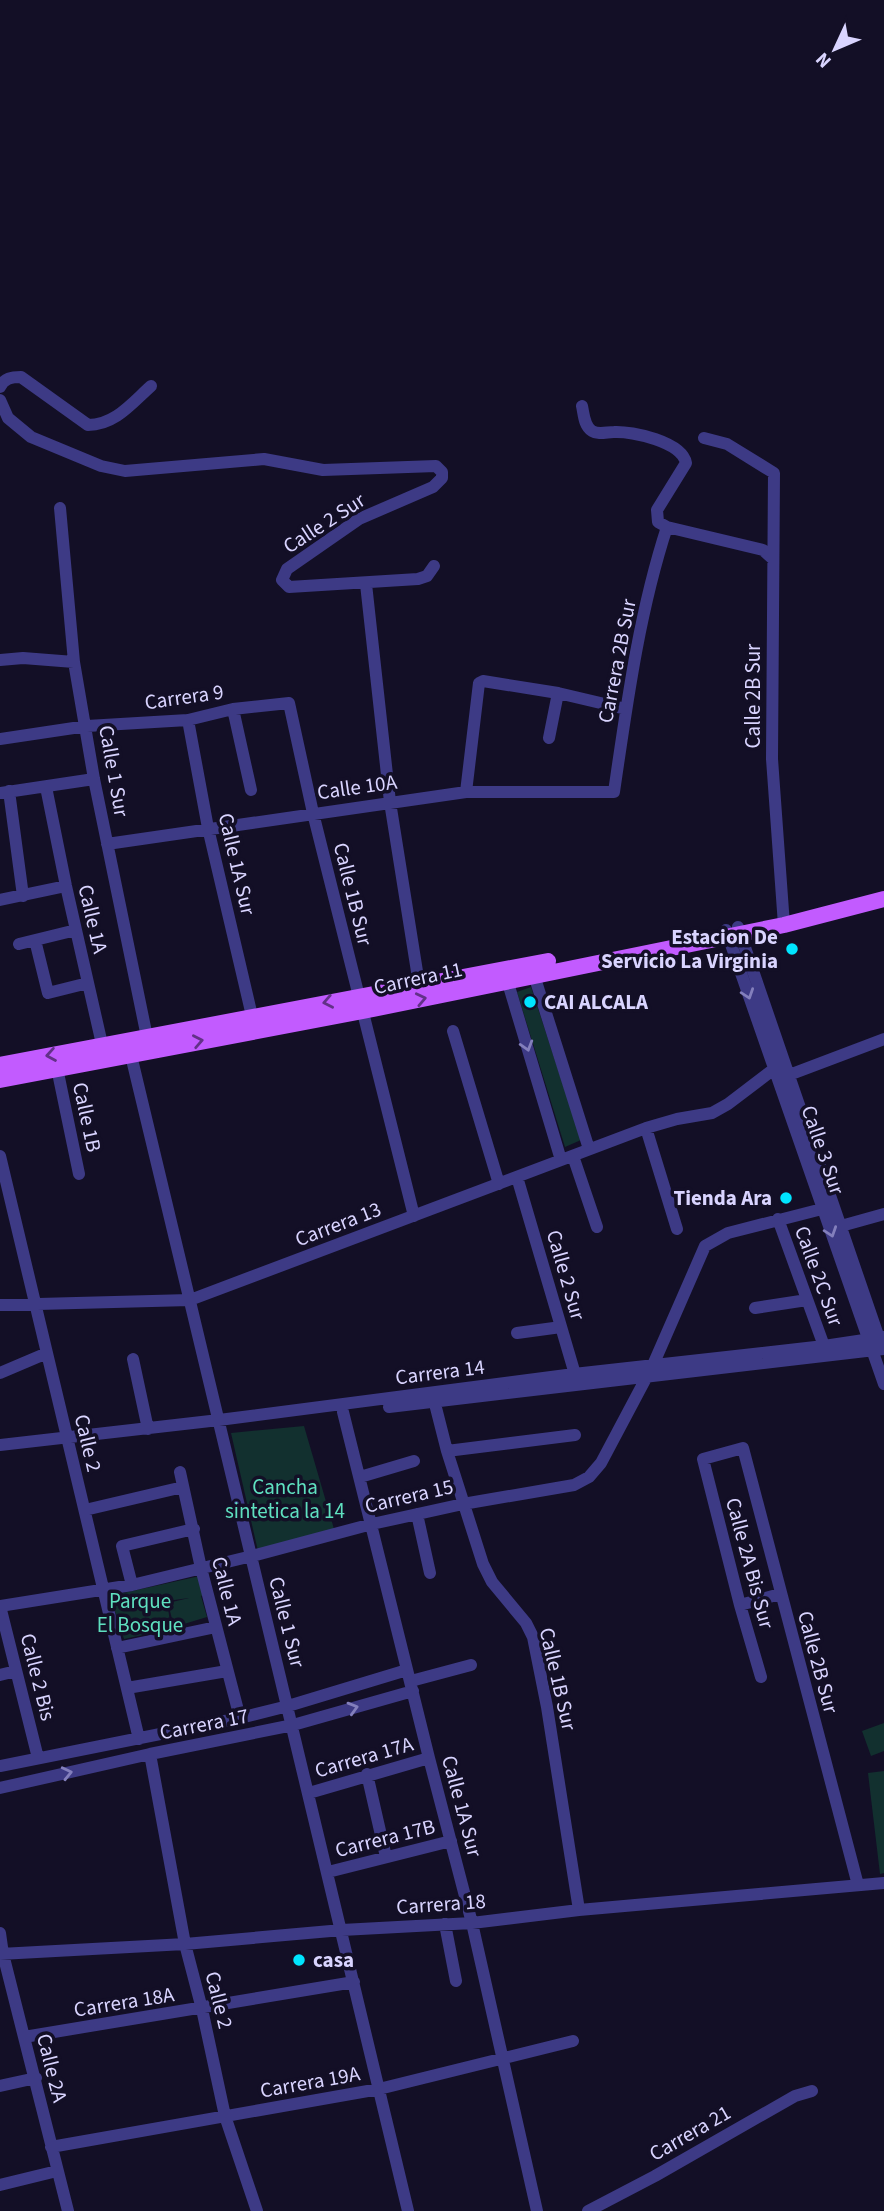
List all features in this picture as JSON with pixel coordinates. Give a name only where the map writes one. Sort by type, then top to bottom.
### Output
[{"type":"main road","name":"Carrera 11","points":[[0,1065],[130,1048],[733,932],[884,899]]},
{"type":"main road","name":"Carrera 11","points":[[130,1048],[147,1037],[252,1016],[360,1003],[419,984],[506,975],[534,975],[733,932]]},
{"type":"main road","name":"Carrera 11","points":[[0,1080],[57,1068],[104,1052]]},
{"type":"street","points":[[0,387],[2,382],[11,377],[21,377],[88,425],[102,425],[113,420],[150,386]]},
{"type":"street","name":"Calle 2 Sur","points":[[0,400],[8,418],[31,438],[101,466],[125,471],[264,459],[323,470],[436,466],[442,472],[442,478],[433,486],[359,519],[287,569],[282,580],[289,587],[366,583]]},
{"type":"street","points":[[582,406],[585,424],[591,431],[637,434],[676,448],[685,457],[686,463],[657,510],[658,522],[665,533],[762,550],[773,559]]},
{"type":"street","name":"Calle 2B Sur","points":[[704,438],[727,444],[774,473],[772,759],[783,922]]},
{"type":"street","name":"Calle 1 Sur","points":[[60,508],[74,662],[94,779],[147,1037]]},
{"type":"street","name":"Carrera 2B Sur","points":[[614,792],[646,603],[665,533]]},
{"type":"street","points":[[419,984],[390,802],[366,583],[418,579],[427,576],[434,566]]},
{"type":"street","points":[[0,660],[23,658],[74,662]]},
{"type":"street","points":[[466,792],[479,683],[483,681],[558,693],[626,709]]},
{"type":"street","points":[[549,738],[558,693]]},
{"type":"street","name":"Carrera 9","points":[[0,739],[87,726],[188,720],[233,709],[289,703]]},
{"type":"street","name":"Calle 1B Sur","points":[[289,703],[313,813],[414,1216]]},
{"type":"street","points":[[233,709],[251,790]]},
{"type":"street","name":"Calle 1A Sur","points":[[188,720],[208,828],[252,1016]]},
{"type":"street","points":[[23,896],[4,792],[94,779]]},
{"type":"street","name":"Calle 1A","points":[[46,787],[104,1052]]},
{"type":"street","name":"Calle 10A","points":[[107,844],[466,792],[614,792]]},
{"type":"street","points":[[0,900],[66,886]]},
{"type":"street","points":[[19,944],[76,930]]},
{"type":"street","name":"Calle 3 Sur","points":[[733,932],[774,1069],[822,1209],[879,1345]]},
{"type":"street","name":"Calle 3 Sur","points":[[733,932],[789,1075],[841,1226],[879,1345],[884,1384]]},
{"type":"street","points":[[35,940],[48,993],[88,983]]},
{"type":"street","points":[[506,975],[567,1158],[597,1227]]},
{"type":"street","points":[[534,975],[589,1149]]},
{"type":"street","points":[[453,1031],[499,1184]]},
{"type":"street","points":[[789,1075],[884,1040]]},
{"type":"street","name":"Calle 1 Sur","points":[[130,1048],[408,2211]]},
{"type":"street","name":"Calle 1B","points":[[57,1068],[79,1174]]},
{"type":"street","name":"Carrera 13","points":[[0,1305],[190,1300],[646,1128],[712,1113],[774,1069]]},
{"type":"street","points":[[646,1128],[677,1229]]},
{"type":"street","name":"Calle 2","points":[[0,1156],[4,1189],[35,1304],[139,1739]]},
{"type":"street","name":"Calle 2 Sur","points":[[517,1177],[576,1379]]},
{"type":"street","name":"Carrera 15","points":[[0,1606],[132,1585],[372,1524],[463,1504],[574,1485],[589,1477],[601,1463],[650,1371],[705,1246],[728,1233],[822,1209]]},
{"type":"street","points":[[841,1226],[883,1216]]},
{"type":"street","name":"Calle 2C Sur","points":[[778,1219],[824,1346]]},
{"type":"street","points":[[755,1308],[807,1300]]},
{"type":"street","points":[[517,1333],[561,1327]]},
{"type":"street","name":"Carrera 14","points":[[650,1371],[824,1346],[879,1345]]},
{"type":"street","name":"Carrera 14","points":[[0,1445],[68,1441],[220,1424],[576,1379],[879,1345]]},
{"type":"street","points":[[0,1373],[47,1353]]},
{"type":"street","points":[[133,1359],[148,1429]]},
{"type":"street","name":"Calle 1B Sur","points":[[433,1397],[483,1564],[492,1582],[526,1623],[533,1637],[547,1707],[579,1910]]},
{"type":"street","name":"Carrera 14","points":[[295,1414],[343,1412],[433,1397]]},
{"type":"street","name":"Calle 1A Sur","points":[[343,1412],[472,1923],[537,2211]]},
{"type":"street","name":"Carrera 14","points":[[0,1454],[148,1429],[220,1424]]},
{"type":"street","points":[[447,1451],[576,1435]]},
{"type":"street","name":"Calle 2B Sur","points":[[743,1448],[858,1885]]},
{"type":"street","name":"Calle 2A Bis Sur","points":[[743,1448],[703,1459],[761,1677]]},
{"type":"street","points":[[360,1477],[414,1461]]},
{"type":"street","name":"Calle 1A","points":[[180,1472],[201,1568],[240,1718]]},
{"type":"street","points":[[85,1510],[183,1487]]},
{"type":"street","points":[[417,1514],[430,1573]]},
{"type":"street","points":[[132,1585],[122,1546],[194,1529]]},
{"type":"street","points":[[740,1605],[780,1594]]},
{"type":"street","name":"Calle 2 Bis","points":[[0,1606],[38,1758]]},
{"type":"street","points":[[117,1648],[216,1627]]},
{"type":"street","points":[[410,1680],[471,1665]]},
{"type":"street","points":[[0,1675],[16,1671]]},
{"type":"street","points":[[127,1688],[227,1671]]},
{"type":"street","name":"Carrera 17","points":[[0,1766],[240,1718],[410,1680]]},
{"type":"street","name":"Carrera 17","points":[[0,1788],[150,1754],[293,1726],[410,1680]]},
{"type":"street","name":"Calle 2","points":[[150,1754],[185,1944],[226,2116],[257,2211]]},
{"type":"street","name":"Carrera 17A","points":[[309,1793],[429,1758]]},
{"type":"street","points":[[368,1774],[386,1857]]},
{"type":"street","name":"Carrera 17B","points":[[328,1872],[451,1841]]},
{"type":"street","name":"Carrera 18","points":[[2,1954],[472,1923],[579,1910],[884,1884]]},
{"type":"street","points":[[445,1924],[456,1981]]},
{"type":"street","name":"Calle 2A","points":[[0,1933],[2,1954],[68,2211]]},
{"type":"street","name":"Carrera 18A","points":[[24,2037],[354,1982]]},
{"type":"street","name":"Carrera 19A","points":[[51,2147],[379,2089],[573,2041]]},
{"type":"street","points":[[0,2086],[36,2078]]},
{"type":"street","name":"Carrera 21","points":[[588,2211],[796,2096],[812,2091]]},
{"type":"street","points":[[0,2185],[57,2171]]},
{"type":"green space","points":[[531,987],[581,1140],[565,1147],[517,992]]},
{"type":"green space","name":"Cancha sintetica la 14","points":[[304,1426],[334,1529],[258,1551],[231,1433]]},
{"type":"green space","name":"Parque El Bosque","points":[[200,1576],[204,1595],[201,1596],[207,1617],[174,1627],[168,1603],[189,1598],[167,1601],[171,1629],[124,1639],[110,1596]]},
{"type":"green space","points":[[884,1723],[884,1751],[871,1756],[862,1731]]},
{"type":"green space","points":[[884,1771],[884,1873],[880,1874],[868,1773]]},
{"type":"place","name":"Estacion De Servicio La Virginia","points":[[792,949]]},
{"type":"place","name":"CAI ALCALA","points":[[530,1002]]},
{"type":"place","name":"Tienda Ara","points":[[786,1198]]},
{"type":"place","name":"casa","points":[[299,1960]]}]
